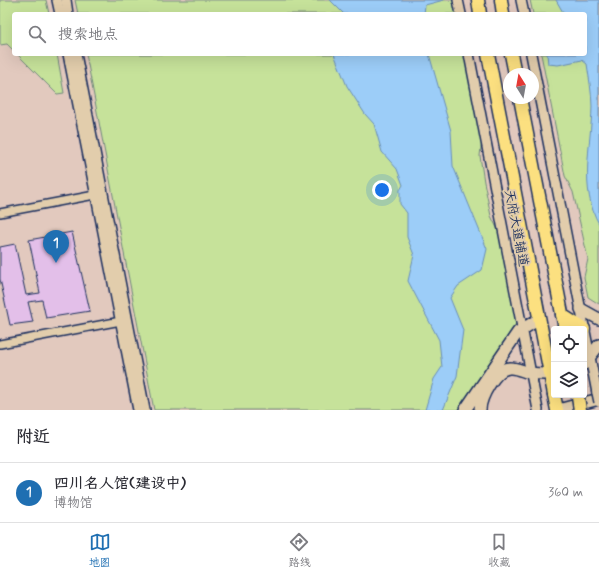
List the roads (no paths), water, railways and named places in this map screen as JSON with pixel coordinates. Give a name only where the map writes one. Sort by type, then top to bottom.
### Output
[{"type":"highway","points":[[478,0],[480,12]]},
{"type":"highway","points":[[501,0],[504,12]]},
{"type":"highway","points":[[488,56],[556,402]]},
{"type":"highway","points":[[511,56],[514,68]]},
{"type":"highway","points":[[521,104],[564,326]]},
{"type":"highway","points":[[562,315],[579,326]]},
{"type":"highway","points":[[578,398],[580,410]]},
{"type":"main road","points":[[581,309],[599,319]]},
{"type":"main road","points":[[465,410],[522,329],[539,319]]},
{"type":"main road","points":[[587,360],[599,344]]},
{"type":"main road","points":[[480,410],[480,401],[484,392],[505,369],[514,369],[531,374],[550,374]]},
{"type":"main road","points":[[556,402],[598,398]]},
{"type":"street","points":[[58,0],[60,12]]},
{"type":"street","points":[[66,0],[68,12]]},
{"type":"street","points":[[458,0],[461,12]]},
{"type":"street","points":[[521,0],[524,12]]},
{"type":"street","points":[[68,56],[99,194],[124,320],[145,410]]},
{"type":"street","points":[[76,56],[99,194]]},
{"type":"street","name":"天府大道辅道","points":[[469,56],[538,409]]},
{"type":"street","points":[[531,56],[584,326]]},
{"type":"street","points":[[0,213],[99,194]]},
{"type":"street","points":[[0,344],[124,320]]},
{"type":"street","points":[[124,320],[138,410]]},
{"type":"street","points":[[587,360],[598,398]]},
{"type":"water","points":[[330,0],[444,0],[425,5],[424,12],[342,12]]},
{"type":"water","points":[[556,0],[599,0],[599,224],[589,196],[588,167],[592,107],[587,64],[582,60],[558,65],[548,64],[547,56],[587,56],[587,12],[563,12]]},
{"type":"water","points":[[335,56],[430,56],[451,131],[453,166],[487,249],[482,270],[458,286],[450,298],[463,330],[457,376],[443,410],[425,410],[434,379],[442,367],[439,340],[408,281],[414,255],[407,237],[407,213],[400,204],[400,190],[403,185],[397,169],[382,152],[374,124],[365,114],[347,86]]},
{"type":"place","name":"四川名人馆(建设中)","points":[[56,263]]}]
